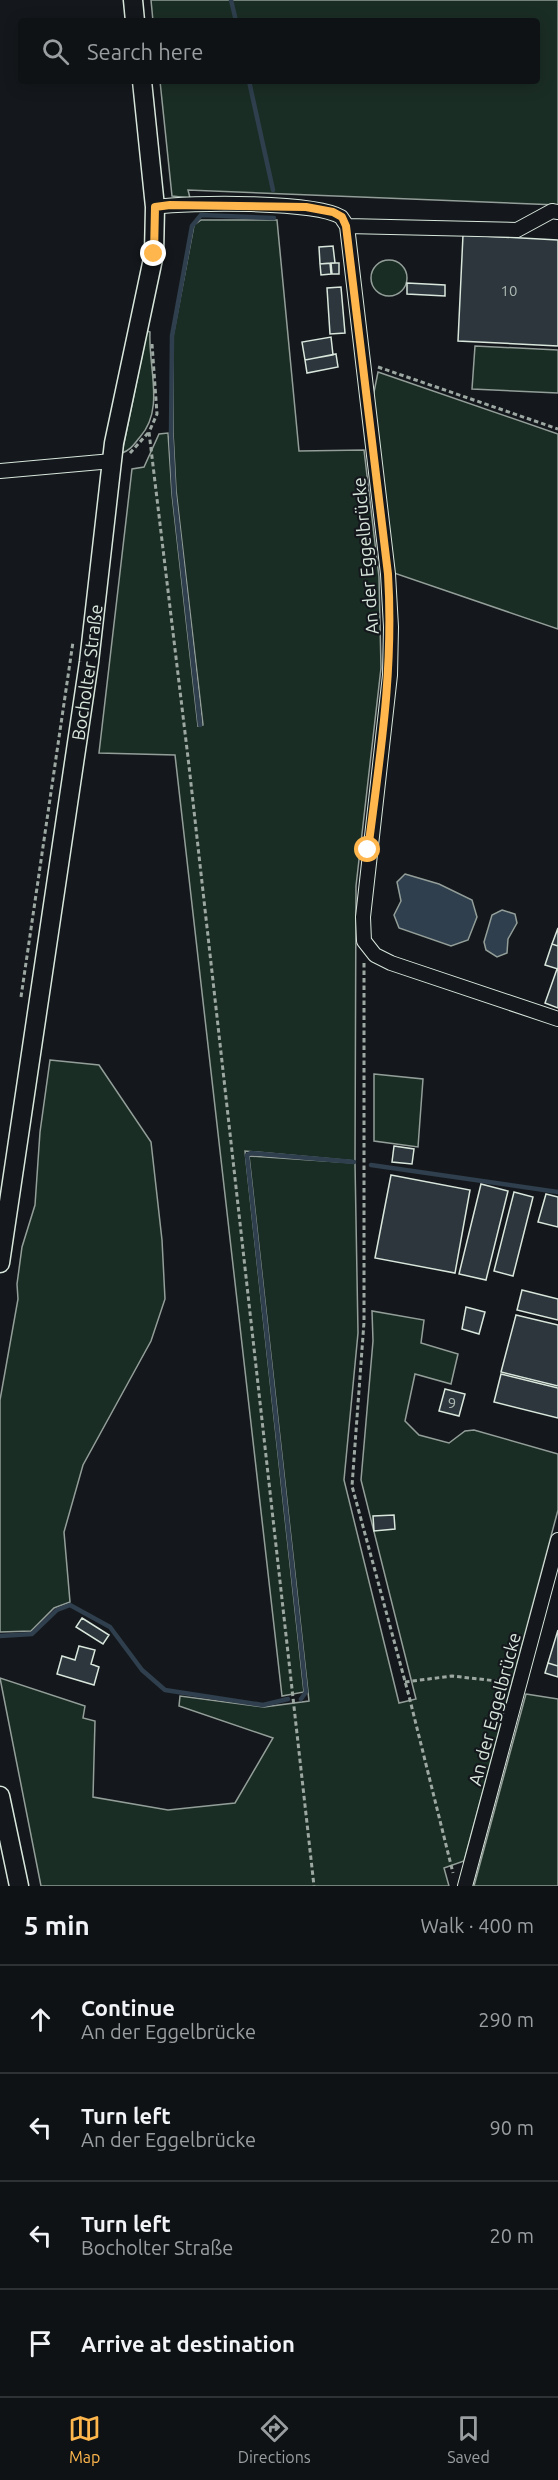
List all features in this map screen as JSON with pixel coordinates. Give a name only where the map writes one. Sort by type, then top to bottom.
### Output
[{"type":"main road","points":[[133,0],[135,18]]},
{"type":"main road","name":"Bocholter Straße","points":[[0,1263],[89,662],[121,399],[151,269],[155,207],[142,84]]},
{"type":"main road","points":[[0,1796],[19,1886]]},
{"type":"street","points":[[155,207],[182,204],[318,208],[342,217],[346,226],[517,230],[552,212],[558,212]]},
{"type":"street","name":"An der Eggelbrücke","points":[[346,226],[388,574],[391,627],[390,675],[365,884],[364,940]]},
{"type":"street","points":[[0,471],[112,461]]},
{"type":"street","points":[[364,940],[375,955],[391,963],[558,1019]]},
{"type":"street","name":"An der Eggelbrücke","points":[[465,1886],[558,1540]]},
{"type":"path","points":[[112,461],[128,454],[149,432],[157,414],[152,339]]},
{"type":"path","points":[[362,364],[369,364],[558,429]]},
{"type":"path","points":[[149,432],[191,777],[314,1886]]},
{"type":"path","points":[[21,1002],[75,632]]},
{"type":"path","points":[[364,940],[364,1322],[352,1486],[454,1875]]},
{"type":"path","points":[[405,1682],[452,1676],[520,1684]]},
{"type":"green space","points":[[151,0],[558,0],[558,205],[188,190],[190,198],[172,196],[160,84],[540,84],[540,18],[153,18]]},
{"type":"green space","points":[[201,220],[277,220],[299,451],[364,450],[379,577],[381,668],[356,886],[355,1161],[245,1151],[304,1692],[282,1696],[175,755],[99,753],[132,469],[144,467],[159,434],[168,433],[172,494],[198,726],[203,725],[176,490],[173,432],[173,336],[194,225]]},
{"type":"green space","points":[[389,260],[402,265],[407,278],[402,291],[389,296],[376,291],[371,278],[376,265]]},
{"type":"green space","points":[[147,331],[150,332],[154,388],[152,414],[148,426],[140,437],[122,453]]},
{"type":"green space","points":[[475,346],[558,350],[558,393],[472,389]]},
{"type":"green space","points":[[378,372],[558,434],[558,629],[394,573],[373,397]]},
{"type":"green space","points":[[50,1060],[99,1065],[151,1142],[162,1240],[165,1299],[151,1341],[83,1465],[64,1532],[70,1602],[54,1608],[31,1631],[0,1632],[0,1400],[18,1299],[17,1284],[22,1247],[35,1205],[40,1132]]},
{"type":"green space","points":[[374,1074],[423,1079],[418,1147],[374,1141]]},
{"type":"green space","points":[[249,1156],[355,1163],[358,1333],[344,1480],[399,1703],[416,1699],[361,1480],[373,1341],[372,1311],[424,1320],[421,1343],[458,1354],[451,1384],[415,1374],[405,1421],[419,1435],[449,1443],[465,1431],[474,1430],[558,1454],[558,1510],[464,1861],[444,1868],[449,1886],[41,1886],[0,1678],[85,1706],[83,1718],[95,1721],[93,1797],[168,1810],[235,1803],[273,1738],[179,1706],[180,1696],[264,1707],[309,1701]]},
{"type":"green space","points":[[526,1694],[558,1699],[558,1886],[474,1886]]},
{"type":"water","points":[[405,874],[439,884],[472,900],[477,917],[468,940],[451,946],[399,928],[394,915],[401,901],[397,882]]},
{"type":"water","points":[[502,910],[515,914],[517,923],[508,939],[507,953],[497,957],[486,950],[484,942],[492,915]]},
{"type":"building","points":[[463,235],[558,240],[558,346],[458,341]]},
{"type":"building","points":[[333,246],[335,263],[320,264],[319,247]]},
{"type":"building","points":[[330,263],[331,274],[321,275],[320,264]]},
{"type":"building","points":[[331,263],[339,263],[339,274],[332,274]]},
{"type":"building","points":[[407,283],[445,285],[445,296],[407,294]]},
{"type":"building","points":[[341,287],[345,333],[330,334],[327,288]]},
{"type":"building","points":[[331,337],[333,355],[305,360],[302,342]]},
{"type":"building","points":[[336,354],[338,367],[307,373],[305,360]]},
{"type":"building","points":[[558,928],[558,946],[552,944]]},
{"type":"building","points":[[552,944],[558,946],[558,969],[545,965]]},
{"type":"building","points":[[558,969],[558,1008],[545,1003]]},
{"type":"building","points":[[394,1146],[414,1149],[412,1164],[392,1162]]},
{"type":"building","points":[[391,1175],[470,1190],[455,1273],[375,1258]]},
{"type":"building","points":[[481,1184],[508,1191],[486,1280],[459,1274]]},
{"type":"building","points":[[514,1192],[533,1197],[513,1276],[494,1271]]},
{"type":"building","points":[[546,1194],[558,1197],[558,1227],[538,1222]]},
{"type":"building","points":[[522,1290],[558,1299],[558,1320],[517,1310]]},
{"type":"building","points":[[466,1307],[485,1312],[479,1334],[462,1329]]},
{"type":"building","points":[[516,1315],[558,1325],[558,1386],[501,1372]]},
{"type":"building","points":[[501,1374],[558,1388],[558,1418],[494,1402]]},
{"type":"building","points":[[445,1389],[465,1394],[459,1416],[439,1411]]},
{"type":"building","points":[[394,1515],[395,1529],[374,1531],[373,1516]]},
{"type":"building","points":[[82,1618],[109,1635],[103,1644],[76,1627]]},
{"type":"building","points":[[558,1630],[558,1666],[548,1663]]},
{"type":"building","points":[[79,1646],[95,1650],[91,1664],[99,1667],[94,1685],[57,1674],[62,1656],[75,1660]]},
{"type":"building","points":[[548,1663],[558,1666],[558,1677],[545,1673]]},
{"type":"waterway","points":[[231,0],[235,18]]},
{"type":"waterway","points":[[250,84],[273,190]]},
{"type":"waterway","points":[[200,725],[174,493],[171,433],[172,336],[192,226],[201,215],[274,218]]},
{"type":"waterway","points":[[301,1699],[306,1692],[247,1155],[251,1153],[354,1162]]},
{"type":"waterway","points":[[371,1165],[558,1192]]},
{"type":"waterway","points":[[0,1636],[32,1634],[57,1610],[70,1605],[110,1627],[142,1670],[165,1690],[263,1705],[288,1699]]},
{"type":"route","points":[[154,254],[155,207],[182,204],[318,208],[342,217],[346,226],[388,574],[391,627],[390,675],[368,850]]}]
